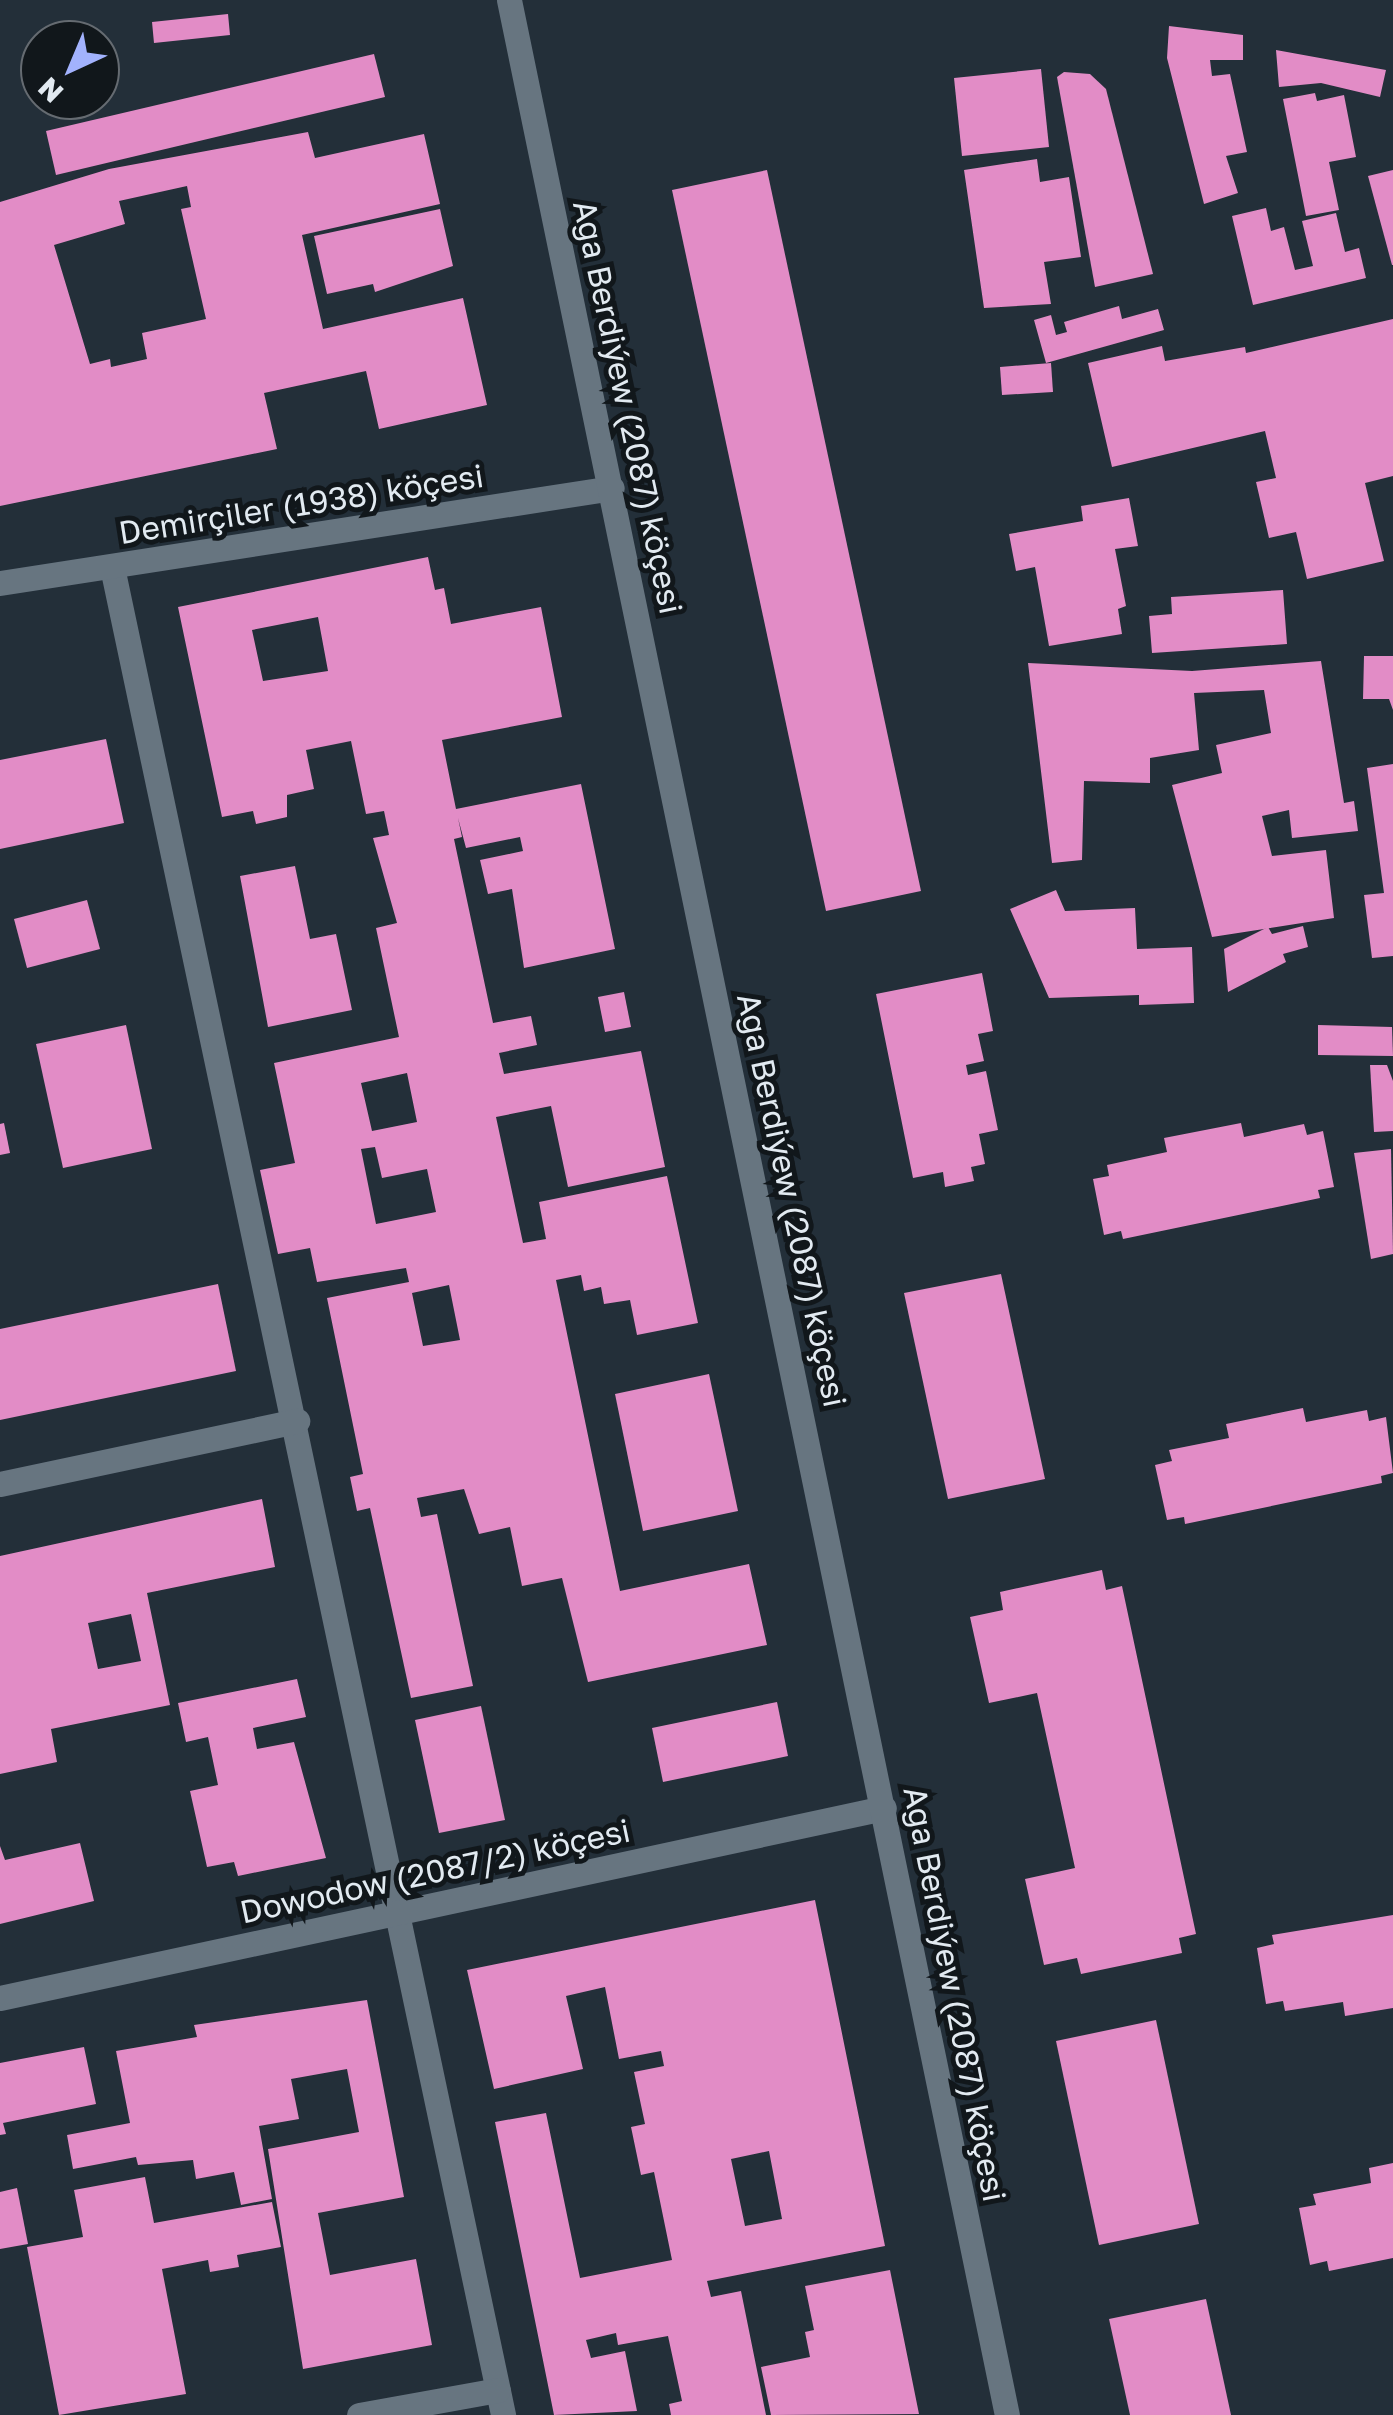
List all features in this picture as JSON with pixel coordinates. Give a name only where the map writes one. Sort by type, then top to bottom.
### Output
[{"type":"street","name":"Aga Berdiýew (2087) köçesi","points":[[509,0],[1007,2415]]},
{"type":"street","name":"Demirçiler (1938) köçesi","points":[[0,583],[612,488]]},
{"type":"street","points":[[112,567],[248,1225],[298,1421],[500,2402],[360,2415]]},
{"type":"street","points":[[0,1484],[298,1421]]},
{"type":"street","name":"Dowodow (2087/2) köçesi","points":[[0,1998],[884,1808]]},
{"type":"building","points":[[228,14],[230,35],[154,43],[152,22]]},
{"type":"building","points":[[1169,26],[1243,35],[1243,60],[1210,60],[1212,76],[1230,74],[1247,152],[1226,156],[1238,193],[1204,204],[1167,58]]},
{"type":"building","points":[[1276,50],[1386,70],[1380,97],[1321,83],[1279,87]]},
{"type":"building","points":[[374,54],[385,97],[56,175],[46,131],[93,120],[120,120],[120,114]]},
{"type":"building","points":[[1041,69],[1049,147],[962,156],[954,78]]},
{"type":"building","points":[[1064,72],[1090,74],[1106,89],[1153,274],[1095,287],[1057,77]]},
{"type":"building","points":[[1315,93],[1317,101],[1344,95],[1356,157],[1329,162],[1339,210],[1306,216],[1283,99]]},
{"type":"building","points":[[308,132],[315,158],[424,134],[440,204],[302,235],[323,329],[463,298],[487,405],[379,429],[366,371],[264,393],[277,449],[0,506],[0,202],[109,169]],"holes":[[[187,186],[191,207],[181,209],[206,319],[142,333],[147,359],[111,367],[110,359],[90,364],[54,245],[125,224],[119,201]]]},
{"type":"building","points":[[1037,159],[1040,182],[1069,177],[1081,257],[1044,262],[1051,304],[984,308],[964,170]]},
{"type":"building","points":[[767,170],[921,891],[826,911],[672,190]]},
{"type":"building","points":[[1393,170],[1393,265],[1392,265],[1368,176]]},
{"type":"building","points":[[1266,208],[1271,231],[1284,227],[1295,270],[1313,266],[1302,221],[1336,213],[1345,252],[1359,248],[1366,278],[1253,305],[1232,216]]},
{"type":"building","points":[[440,209],[453,266],[375,292],[373,284],[327,294],[314,236]]},
{"type":"building","points":[[1119,306],[1122,319],[1158,309],[1164,330],[1046,363],[1034,320],[1051,315],[1056,335],[1067,332],[1064,322]]},
{"type":"building","points":[[1393,319],[1393,476],[1365,483],[1384,561],[1307,579],[1296,532],[1269,538],[1256,482],[1276,478],[1265,431],[1112,467],[1088,363],[1162,346],[1165,361],[1245,347],[1246,353]]},
{"type":"building","points":[[1051,363],[1053,392],[1002,395],[1000,367]]},
{"type":"building","points":[[1129,498],[1138,546],[1115,549],[1126,606],[1118,609],[1122,634],[1049,646],[1035,567],[1016,571],[1009,534],[1083,521],[1081,506]]},
{"type":"building","points":[[428,557],[435,590],[444,588],[451,624],[541,607],[562,717],[442,740],[456,809],[581,784],[615,949],[524,968],[512,889],[488,894],[480,860],[523,851],[520,837],[466,848],[458,818],[462,837],[454,839],[493,1023],[531,1016],[537,1045],[499,1053],[504,1074],[641,1051],[665,1167],[568,1187],[551,1106],[496,1117],[523,1243],[546,1239],[539,1202],[667,1176],[698,1323],[637,1335],[630,1300],[604,1304],[601,1287],[584,1291],[581,1275],[556,1280],[620,1591],[749,1564],[767,1645],[588,1682],[562,1578],[522,1586],[510,1527],[479,1534],[464,1489],[417,1498],[421,1517],[437,1514],[473,1686],[411,1698],[370,1508],[357,1511],[350,1477],[363,1474],[327,1298],[409,1282],[406,1268],[317,1282],[310,1248],[278,1254],[260,1170],[295,1163],[274,1063],[399,1037],[376,928],[397,923],[373,838],[389,835],[384,811],[366,814],[351,741],[306,750],[314,789],[287,795],[287,817],[256,824],[253,811],[222,817],[178,607]],"holes":[[[318,617],[328,671],[263,681],[252,630]],[[407,1073],[417,1122],[372,1131],[361,1083]],[[375,1147],[382,1178],[427,1169],[436,1212],[376,1224],[361,1149]],[[449,1285],[460,1340],[423,1346],[412,1293]]]},
{"type":"building","points":[[1283,590],[1287,644],[1152,653],[1149,616],[1172,614],[1171,597]]},
{"type":"building","points":[[1364,656],[1393,656],[1393,710],[1389,699],[1363,699]]},
{"type":"building","points":[[1321,661],[1344,803],[1354,801],[1358,831],[1292,838],[1289,810],[1262,816],[1272,856],[1326,850],[1334,918],[1212,937],[1172,785],[1222,773],[1216,745],[1271,733],[1264,690],[1194,693],[1199,750],[1150,758],[1150,783],[1084,781],[1082,860],[1052,863],[1028,663],[1192,671]]},
{"type":"building","points":[[106,739],[124,823],[0,849],[0,760]]},
{"type":"building","points":[[1393,764],[1393,956],[1372,958],[1364,895],[1384,893],[1367,768]]},
{"type":"building","points":[[295,866],[310,939],[336,934],[352,1010],[268,1027],[240,876]]},
{"type":"building","points":[[1056,890],[1065,911],[1135,908],[1137,949],[1192,947],[1194,1003],[1139,1005],[1139,995],[1049,998],[1010,909]]},
{"type":"building","points":[[87,900],[100,949],[27,968],[14,919]]},
{"type":"building","points":[[1303,926],[1308,947],[1283,954],[1286,962],[1228,992],[1224,949],[1268,927],[1272,934]]},
{"type":"building","points":[[982,973],[993,1031],[978,1034],[984,1061],[966,1065],[968,1075],[986,1071],[998,1130],[979,1134],[985,1164],[971,1167],[974,1181],[945,1187],[943,1172],[913,1178],[876,994]]},
{"type":"building","points":[[624,992],[631,1027],[605,1032],[598,997]]},
{"type":"building","points":[[126,1025],[152,1149],[63,1168],[36,1044]]},
{"type":"building","points":[[1318,1025],[1392,1027],[1393,1056],[1318,1055]]},
{"type":"building","points":[[1370,1065],[1387,1065],[1393,1081],[1393,1131],[1374,1132]]},
{"type":"building","points":[[4,1123],[10,1153],[0,1155],[0,1124]]},
{"type":"building","points":[[1241,1123],[1244,1137],[1304,1124],[1307,1135],[1323,1131],[1334,1187],[1318,1190],[1320,1198],[1123,1239],[1121,1231],[1104,1235],[1093,1179],[1109,1176],[1107,1165],[1167,1152],[1164,1138]]},
{"type":"building","points":[[1391,1149],[1393,1254],[1371,1259],[1354,1153]]},
{"type":"building","points":[[1001,1274],[1045,1479],[948,1499],[904,1293]]},
{"type":"building","points":[[218,1284],[236,1371],[0,1420],[0,1329]]},
{"type":"building","points":[[709,1374],[738,1511],[643,1531],[615,1394]]},
{"type":"building","points":[[1303,1408],[1306,1422],[1367,1410],[1369,1421],[1386,1417],[1393,1473],[1381,1476],[1382,1483],[1185,1524],[1184,1517],[1167,1520],[1155,1465],[1172,1461],[1169,1450],[1229,1438],[1226,1424]]},
{"type":"building","points":[[262,1499],[275,1567],[147,1593],[170,1705],[51,1729],[57,1762],[0,1774],[0,1556]],"holes":[[[131,1614],[141,1661],[98,1669],[88,1623]]]},
{"type":"building","points":[[1102,1570],[1106,1590],[1122,1586],[1196,1934],[1179,1938],[1182,1953],[1081,1974],[1077,1958],[1044,1965],[1025,1879],[1075,1868],[1037,1693],[989,1703],[970,1617],[1003,1610],[1000,1592]]},
{"type":"building","points":[[297,1679],[306,1717],[253,1728],[257,1749],[294,1742],[326,1858],[238,1876],[234,1862],[207,1867],[190,1791],[218,1785],[208,1737],[186,1742],[178,1703]]},
{"type":"building","points":[[777,1702],[788,1756],[663,1782],[652,1728]]},
{"type":"building","points":[[481,1706],[505,1820],[439,1833],[415,1720]]},
{"type":"building","points":[[80,1843],[94,1901],[0,1924],[0,1846],[5,1860]]},
{"type":"building","points":[[815,1900],[885,2246],[707,2281],[711,2297],[741,2291],[766,2415],[671,2415],[669,2404],[682,2401],[668,2336],[618,2345],[616,2333],[586,2340],[591,2358],[625,2351],[637,2411],[554,2415],[495,2122],[546,2113],[580,2278],[672,2260],[654,2172],[641,2175],[631,2127],[645,2124],[634,2072],[664,2066],[661,2051],[619,2059],[605,1987],[566,1996],[583,2069],[494,2089],[467,1970]],"holes":[[[769,2151],[782,2219],[745,2226],[731,2159]]]},
{"type":"building","points":[[1393,1915],[1393,2008],[1345,2016],[1343,2002],[1285,2011],[1283,2001],[1266,2004],[1257,1948],[1274,1944],[1272,1935]]},
{"type":"building","points":[[367,2000],[404,2197],[318,2213],[330,2275],[416,2259],[432,2345],[303,2369],[268,2149],[359,2132],[347,2069],[291,2079],[299,2119],[259,2126],[272,2199],[241,2205],[234,2172],[196,2179],[193,2160],[138,2165],[136,2157],[73,2169],[67,2135],[130,2123],[116,2051],[197,2037],[194,2025]]},
{"type":"building","points":[[1156,2020],[1199,2224],[1099,2245],[1056,2041]]},
{"type":"building","points":[[84,2047],[96,2104],[3,2123],[6,2134],[0,2135],[0,2063]]},
{"type":"building","points":[[1393,2163],[1393,2258],[1329,2271],[1327,2261],[1310,2265],[1299,2208],[1316,2205],[1313,2194],[1371,2183],[1369,2168]]},
{"type":"building","points":[[145,2177],[154,2223],[272,2202],[281,2247],[237,2255],[239,2267],[210,2272],[208,2260],[162,2269],[186,2394],[59,2415],[27,2247],[83,2237],[74,2190]]},
{"type":"building","points":[[17,2188],[28,2244],[0,2249],[0,2192]]},
{"type":"building","points":[[890,2270],[919,2414],[771,2415],[761,2367],[810,2357],[805,2332],[814,2330],[805,2286]]},
{"type":"building","points":[[1206,2299],[1231,2415],[1130,2415],[1109,2319]]}]
